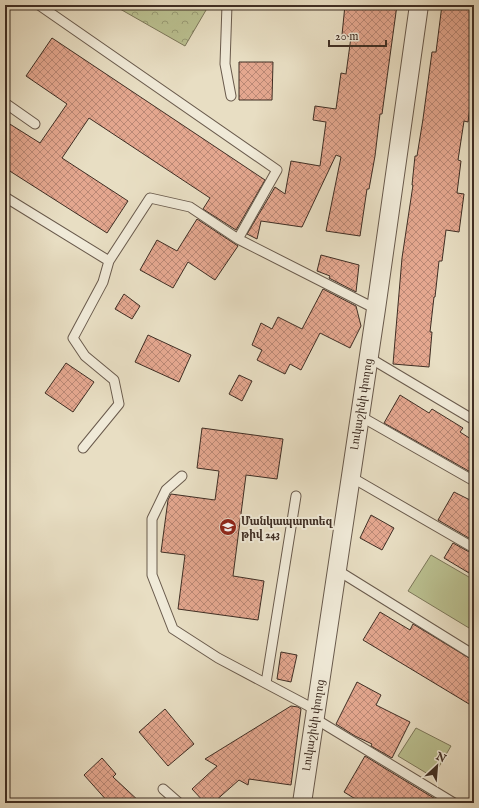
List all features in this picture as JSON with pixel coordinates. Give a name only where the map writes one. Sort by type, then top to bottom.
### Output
[{"type":"street","name":"Լուկաշինի փողոց","points":[[302,803],[376,309],[419,5]]},
{"type":"lane","points":[[39,5],[277,170],[238,239]]},
{"type":"lane","points":[[227,5],[225,64],[231,96]]},
{"type":"lane","points":[[5,103],[35,124]]},
{"type":"lane","points":[[5,197],[109,261]]},
{"type":"lane","points":[[83,448],[119,404],[114,380],[85,356],[73,338],[104,282],[109,261],[150,198],[190,207],[238,239],[376,309]]},
{"type":"lane","points":[[368,357],[474,420]]},
{"type":"lane","points":[[360,416],[474,481]]},
{"type":"lane","points":[[182,476],[166,490],[152,519],[152,576],[173,629],[218,658],[266,683],[454,803]]},
{"type":"lane","points":[[350,477],[474,548]]},
{"type":"lane","points":[[266,683],[296,496]]},
{"type":"lane","points":[[336,570],[474,655]]},
{"type":"lane","points":[[163,789],[179,803]]},
{"type":"green space","points":[[113,5],[209,5],[185,46]]},
{"type":"green space","points":[[431,555],[474,580],[474,631],[408,591]]},
{"type":"green space","points":[[416,728],[451,746],[433,777],[398,756]]},
{"type":"building","points":[[345,5],[397,5],[382,114],[380,114],[375,156],[369,189],[367,189],[360,236],[326,231],[341,157],[336,155],[302,227],[261,221],[257,239],[247,234],[275,187],[285,194],[291,161],[320,166],[326,122],[313,120],[315,106],[336,109],[341,73],[346,74],[351,37],[342,35]]},
{"type":"building","points":[[442,5],[474,5],[474,91],[472,90],[468,122],[464,121],[458,160],[461,161],[457,193],[464,194],[459,232],[446,230],[442,261],[439,261],[430,332],[432,332],[429,367],[393,364],[402,258],[413,185],[415,156],[417,156],[432,52],[436,52]]},
{"type":"building","points":[[52,38],[265,180],[236,230],[203,209],[210,198],[89,118],[62,158],[128,201],[107,233],[5,168],[5,121],[40,143],[67,104],[26,76]]},
{"type":"building","points":[[239,62],[273,62],[272,100],[239,100]]},
{"type":"building","points":[[197,219],[238,246],[215,280],[188,262],[173,288],[140,270],[157,240],[177,251]]},
{"type":"building","points":[[321,255],[359,265],[356,292],[329,278],[330,276],[317,271]]},
{"type":"building","points":[[323,289],[356,306],[361,326],[350,348],[320,333],[301,370],[290,364],[285,374],[257,360],[262,350],[252,345],[261,323],[272,329],[278,317],[302,329]]},
{"type":"building","points":[[124,294],[140,306],[132,319],[115,309]]},
{"type":"building","points":[[148,335],[191,355],[179,382],[135,362]]},
{"type":"building","points":[[66,363],[94,382],[73,412],[45,393]]},
{"type":"building","points":[[239,375],[252,381],[242,401],[229,394]]},
{"type":"building","points":[[400,395],[429,413],[432,409],[463,428],[460,432],[474,441],[474,474],[384,423]]},
{"type":"building","points":[[202,428],[283,439],[277,479],[246,475],[233,576],[264,581],[258,620],[178,609],[185,555],[161,552],[168,500],[171,494],[215,500],[219,471],[197,468]]},
{"type":"building","points":[[454,492],[474,502],[474,541],[438,520]]},
{"type":"building","points":[[371,515],[394,528],[382,550],[360,538]]},
{"type":"building","points":[[453,543],[474,554],[474,576],[444,558]]},
{"type":"building","points":[[380,612],[410,630],[413,624],[474,661],[474,707],[363,640]]},
{"type":"building","points":[[281,652],[297,655],[291,682],[277,679]]},
{"type":"building","points":[[357,682],[381,695],[376,705],[410,722],[392,758],[371,746],[372,744],[355,736],[336,724]]},
{"type":"building","points":[[291,706],[301,709],[291,785],[249,779],[248,785],[239,780],[213,803],[205,803],[192,789],[217,766],[205,759]]},
{"type":"building","points":[[165,709],[194,744],[168,766],[139,732]]},
{"type":"building","points":[[365,756],[442,803],[362,803],[344,792]]},
{"type":"building","points":[[102,758],[116,774],[113,777],[141,803],[109,803],[84,775]]},
{"type":"place","name":"Մանկապարտեզ թիվ 243","points":[[228,527]]}]
